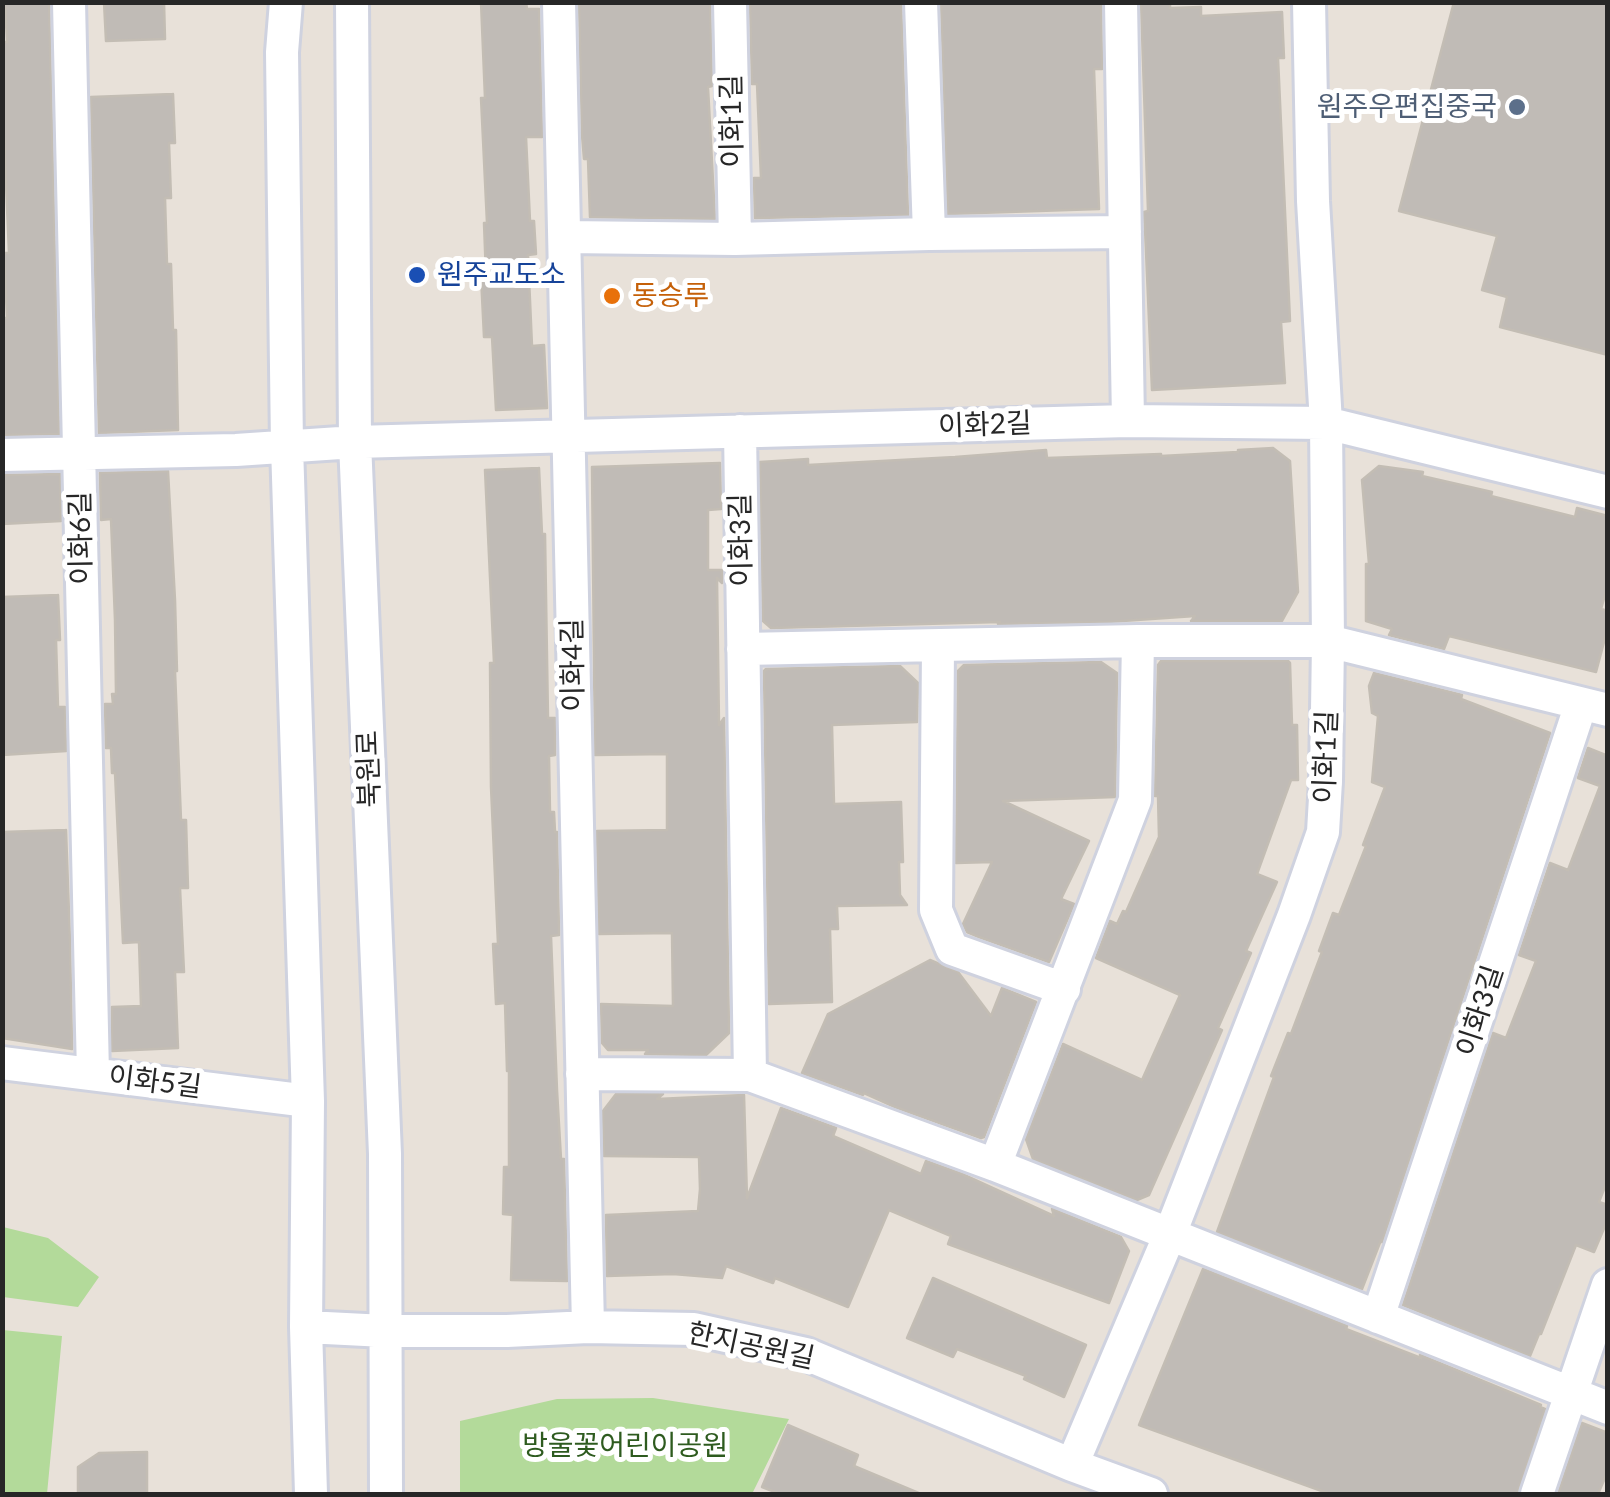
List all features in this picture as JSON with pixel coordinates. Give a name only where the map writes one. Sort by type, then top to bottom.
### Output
[{"type":"street","name":"이화6길","points":[[69,2],[93,1074]]},
{"type":"street","points":[[274,2],[282,52]]},
{"type":"street","points":[[286,2],[282,52],[288,446],[308,1102],[306,1327],[311,1494]]},
{"type":"street","name":"북원로","points":[[352,2],[355,442],[385,1154],[386,1494]]},
{"type":"street","name":"북원로","points":[[353,44],[360,2]]},
{"type":"street","name":"이화4길","points":[[560,2],[588,1327]]},
{"type":"street","name":"이화1길","points":[[730,2],[735,240]]},
{"type":"street","points":[[921,2],[929,234]]},
{"type":"street","points":[[1122,2],[1128,421]]},
{"type":"street","name":"이화1길","points":[[1072,1465],[1170,1234],[1323,832],[1328,642],[1326,423],[1313,201],[1309,2]]},
{"type":"street","points":[[566,237],[735,240],[1125,232]]},
{"type":"street","name":"이화2길","points":[[2,455],[1128,421],[1326,423],[1608,492]]},
{"type":"street","name":"이화3길","points":[[740,431],[750,1074]]},
{"type":"street","points":[[995,1166],[1135,800],[1138,641]]},
{"type":"street","name":"이화3길","points":[[743,650],[1138,641],[1328,642],[1594,707],[1378,1318]]},
{"type":"street","points":[[938,646],[936,910],[952,948],[1064,989]]},
{"type":"street","name":"이화5길","points":[[2,1063],[308,1102]]},
{"type":"street","points":[[582,1074],[750,1074],[1170,1234],[1608,1408]]},
{"type":"street","points":[[1537,1494],[1608,1285]]},
{"type":"street","name":"한지공원길","points":[[306,1327],[386,1331],[694,1329],[806,1354],[1072,1465],[1117,1489],[1151,1494]]},
{"type":"green space","points":[[3,1227],[48,1238],[99,1277],[78,1307],[3,1297]]},
{"type":"green space","points":[[3,1330],[62,1336],[47,1494],[3,1494]]},
{"type":"green space","name":"방울꽃어린이공원","points":[[653,1398],[789,1419],[752,1494],[460,1494],[460,1421],[557,1399]]},
{"type":"building","points":[[5,2],[49,2],[59,434],[2,435],[2,318],[7,318],[4,253],[9,253],[2,91],[2,42],[7,42]]},
{"type":"building","points":[[104,2],[164,2],[165,39],[106,41]]},
{"type":"building","points":[[481,2],[526,2],[527,9],[539,9],[542,137],[526,137],[530,221],[534,221],[536,254],[528,255],[532,346],[544,345],[547,408],[496,410],[492,337],[484,337],[481,276],[486,276],[487,223]]},
{"type":"building","points":[[579,2],[710,2],[712,86],[708,87],[715,219],[590,217],[588,159],[584,159],[582,135]]},
{"type":"building","points":[[750,2],[901,2],[908,215],[755,218],[754,178],[761,178],[757,84],[752,84]]},
{"type":"building","points":[[941,2],[1101,2],[1102,69],[1094,69],[1099,209],[948,214]]},
{"type":"building","points":[[1141,2],[1170,2],[1170,8],[1201,7],[1201,16],[1282,12],[1284,58],[1278,58],[1290,321],[1281,322],[1285,383],[1152,390]]},
{"type":"building","name":"원주우편집중국","points":[[1454,2],[1608,2],[1608,355],[1500,327],[1507,297],[1482,290],[1497,236],[1399,211]]},
{"type":"building","points":[[173,94],[175,143],[169,143],[171,198],[165,198],[167,264],[171,264],[176,330],[178,430],[99,433],[91,97]]},
{"type":"building","points":[[1273,448],[1290,461],[1298,592],[1282,621],[1191,621],[1195,616],[1108,622],[771,628],[763,621],[760,462],[808,459],[808,465],[1046,450],[1047,458],[1161,456]]},
{"type":"building","points":[[720,463],[721,509],[708,510],[708,570],[722,570],[722,583],[717,578],[719,725],[724,718],[729,1033],[706,1055],[608,1050],[602,1043],[601,1004],[673,1006],[672,933],[599,934],[597,831],[667,830],[667,754],[595,755],[592,467]]},
{"type":"building","points":[[1379,466],[1423,472],[1422,476],[1575,517],[1577,508],[1608,516],[1608,585],[1601,609],[1608,611],[1608,627],[1596,672],[1449,636],[1444,649],[1389,635],[1392,629],[1366,621],[1369,564],[1362,480]]},
{"type":"building","points":[[539,468],[545,534],[548,718],[555,718],[555,755],[549,756],[550,812],[554,812],[557,832],[559,935],[551,936],[567,1281],[511,1280],[513,1215],[503,1214],[504,1167],[509,1167],[509,1071],[505,1003],[496,1004],[493,944],[498,944],[491,787],[490,663],[494,663],[485,470]]},
{"type":"building","points":[[168,471],[181,820],[186,820],[188,888],[180,888],[184,972],[175,972],[178,1048],[112,1051],[112,1007],[141,1006],[139,942],[123,943],[115,773],[111,748],[106,748],[105,704],[113,704],[112,694],[116,694],[115,620],[111,519],[101,520],[100,473]]},
{"type":"building","points":[[60,474],[61,521],[2,524],[2,475]]},
{"type":"building","points":[[58,595],[58,707],[65,707],[66,751],[2,755],[2,597]]},
{"type":"building","points":[[1161,661],[1288,661],[1292,725],[1297,725],[1298,780],[1291,780],[1257,874],[1277,882],[1246,951],[1251,953],[1218,1028],[1222,1030],[1149,1195],[1137,1200],[1033,1159],[1026,1139],[1063,1044],[1142,1080],[1180,995],[1096,958],[1110,921],[1117,924],[1126,912],[1159,837],[1155,796]]},
{"type":"building","points":[[1101,662],[1117,673],[1115,797],[1003,801],[1089,841],[1061,899],[1074,904],[1049,962],[967,932],[963,924],[992,862],[956,863],[958,671],[964,665]]},
{"type":"building","points":[[900,666],[918,683],[917,722],[832,725],[834,804],[901,802],[900,895],[907,905],[837,906],[838,929],[830,929],[832,1002],[769,1004],[764,671]]},
{"type":"building","points":[[1374,673],[1462,695],[1461,699],[1550,733],[1382,1242],[1362,1289],[1217,1232],[1274,1077],[1271,1076],[1288,1033],[1291,1034],[1333,913],[1339,915],[1385,787],[1372,782],[1378,716],[1372,713],[1369,686]]},
{"type":"building","points":[[1588,748],[1608,756],[1608,1179],[1599,1202],[1608,1205],[1608,1219],[1594,1252],[1576,1245],[1530,1356],[1403,1305],[1493,1033],[1506,1038],[1536,961],[1519,955],[1550,863],[1568,870],[1600,786],[1578,778]]},
{"type":"building","points":[[66,830],[72,1049],[2,1038],[2,832]]},
{"type":"building","points":[[930,960],[958,972],[991,1016],[1002,988],[1036,1002],[981,1138],[802,1073],[828,1014]]},
{"type":"building","points":[[616,1094],[663,1094],[657,1099],[744,1095],[747,1198],[781,1108],[836,1128],[833,1136],[921,1174],[926,1161],[1054,1216],[1052,1209],[1121,1237],[1129,1251],[1109,1303],[948,1244],[951,1236],[889,1210],[848,1307],[775,1278],[773,1283],[726,1266],[722,1278],[673,1274],[607,1276],[606,1215],[698,1211],[700,1189],[699,1157],[604,1156],[603,1111]]},
{"type":"building","points":[[1203,1269],[1541,1405],[1545,1409],[1517,1494],[1330,1494],[1139,1425]]},
{"type":"building","points":[[933,1278],[1086,1345],[1064,1397],[1024,1379],[1026,1376],[957,1349],[953,1357],[907,1338]]},
{"type":"building","points":[[1582,1423],[1608,1433],[1608,1471],[1598,1494],[1558,1494]]},
{"type":"building","points":[[788,1425],[858,1455],[854,1466],[921,1494],[780,1494],[762,1487]]},
{"type":"building","points":[[147,1452],[147,1494],[78,1494],[78,1467],[99,1453]]},
{"type":"place","name":"원주우편집중국","points":[[1517,107]]},
{"type":"place","name":"원주교도소","points":[[417,275]]},
{"type":"place","name":"동승루","points":[[612,296]]}]
